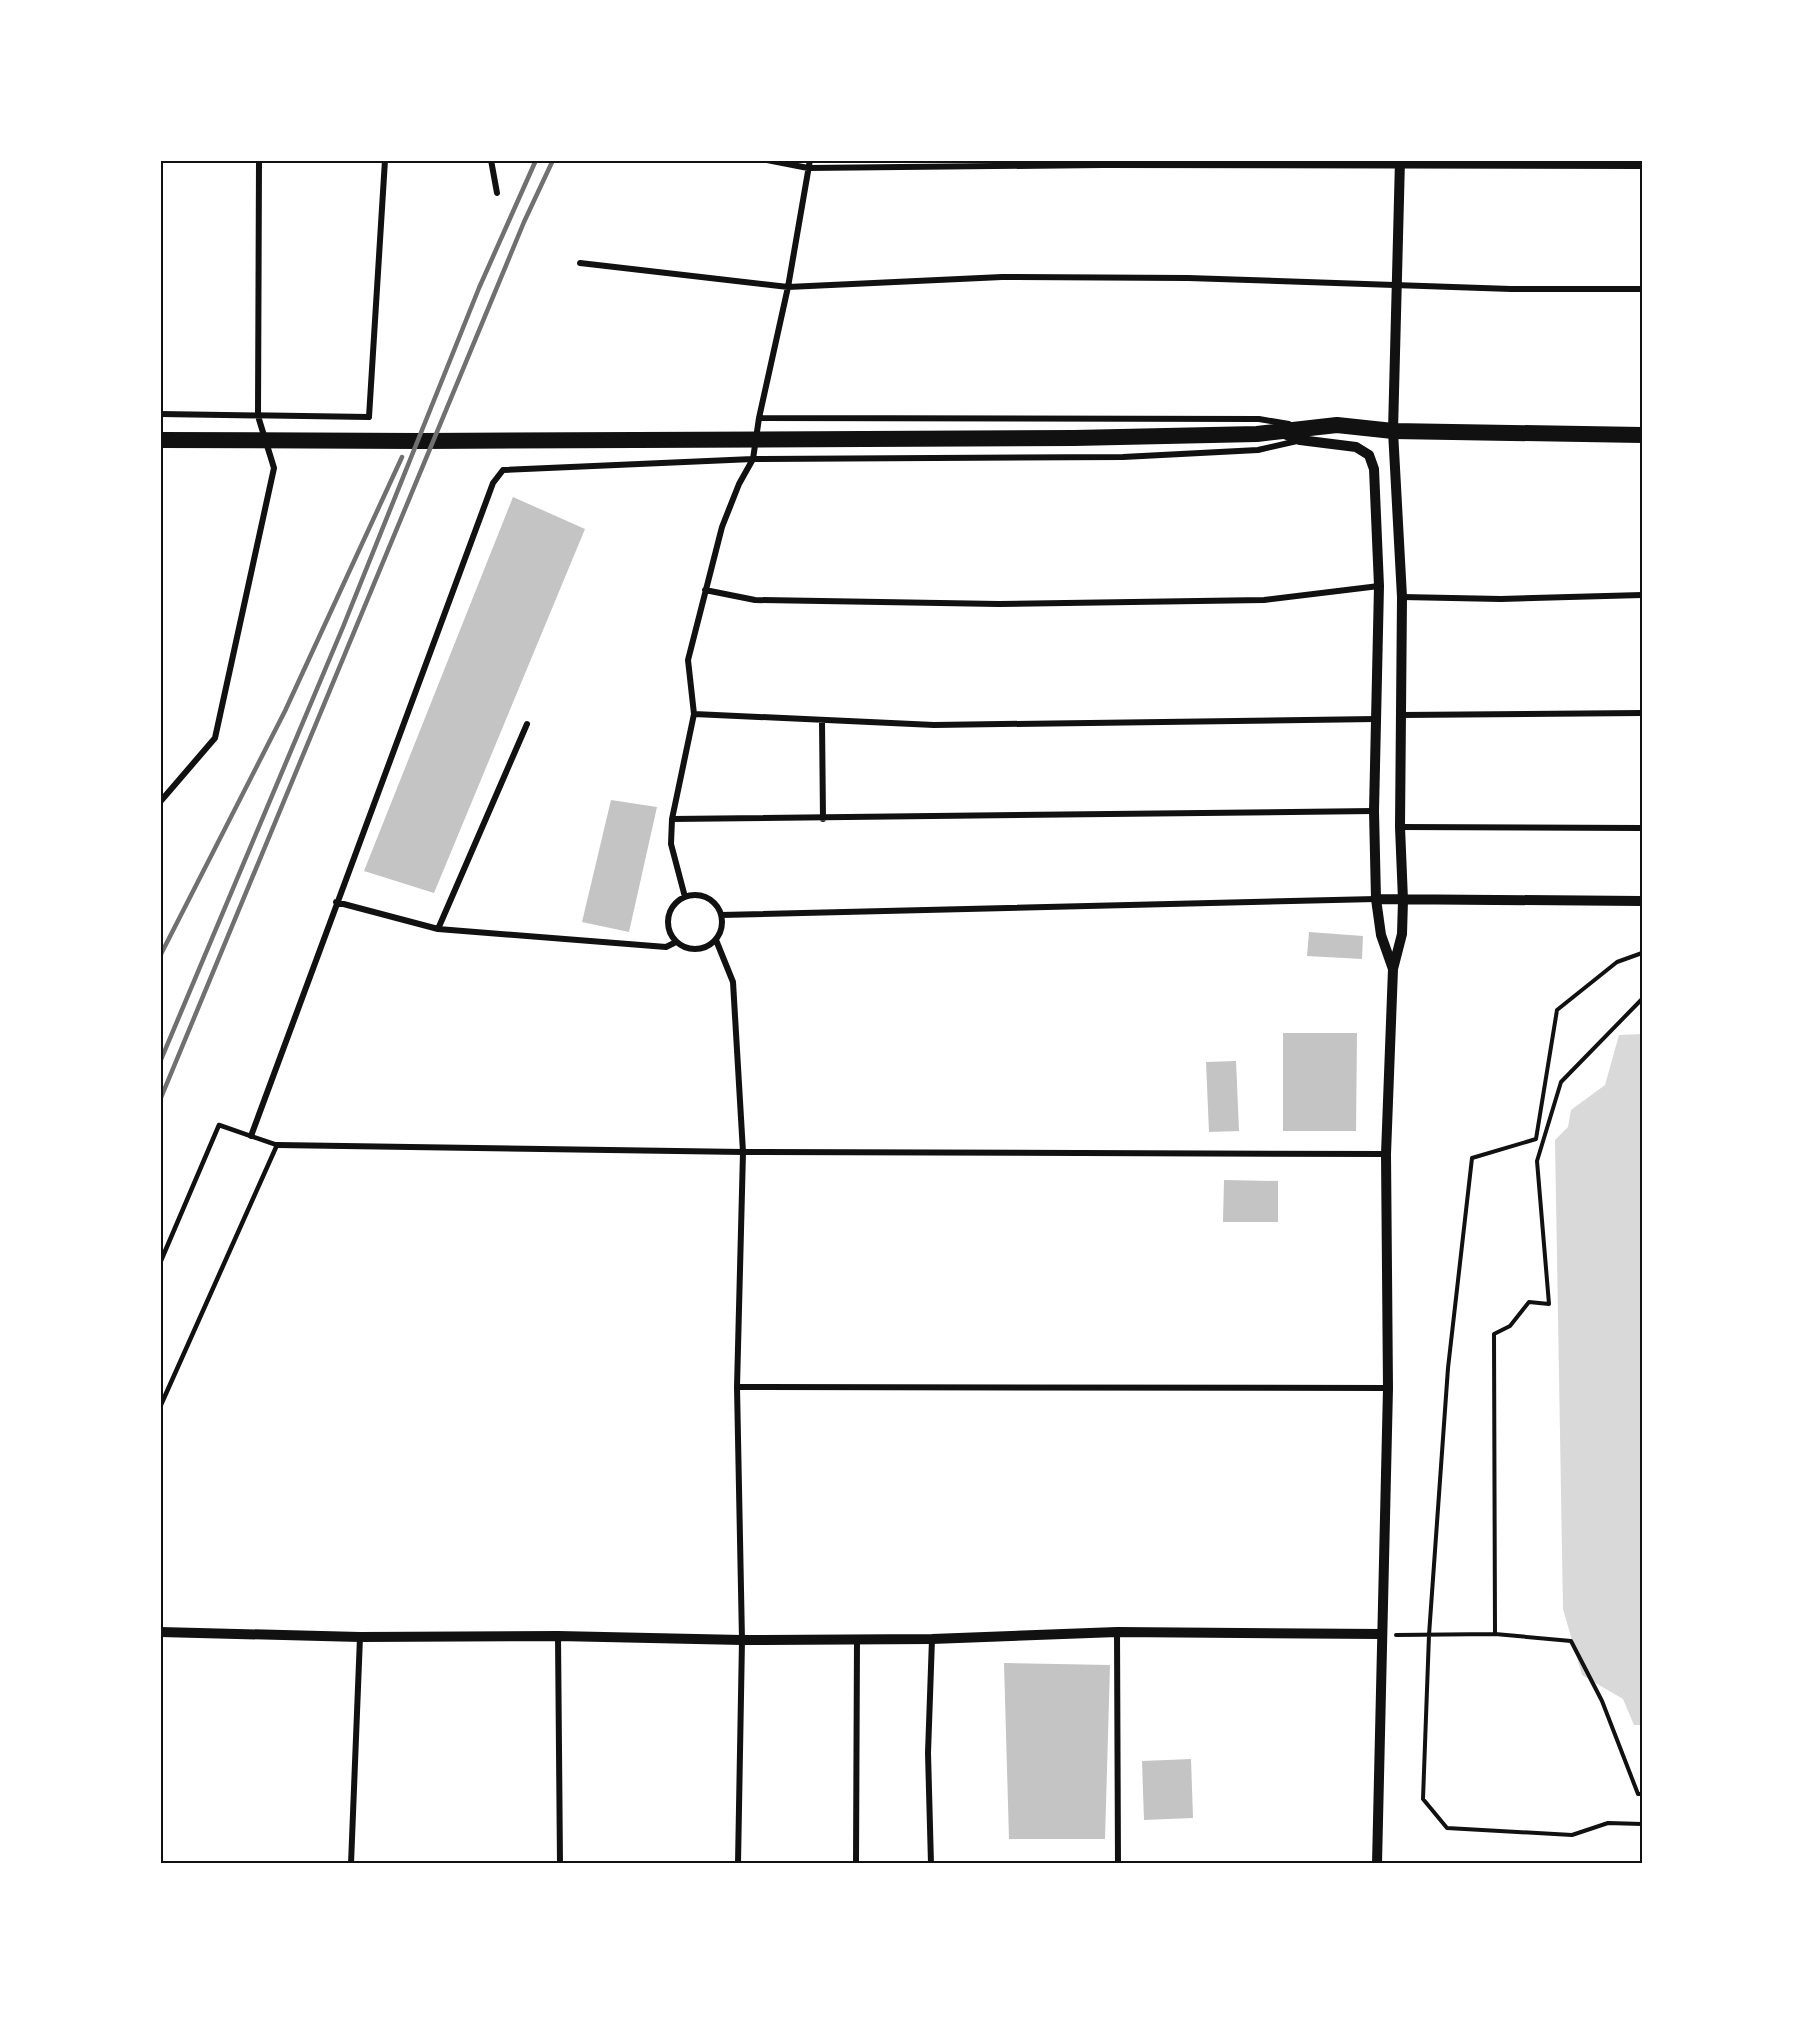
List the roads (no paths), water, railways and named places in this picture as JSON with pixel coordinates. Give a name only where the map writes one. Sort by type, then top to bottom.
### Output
[{"type":"highway","points":[[160,440],[860,440],[1257,435],[1300,434],[1337,425],[1393,431],[1642,435]]},
{"type":"street","points":[[160,801],[215,738],[274,468],[258,416],[259,160]]},
{"type":"street","points":[[160,414],[369,417],[385,160]]},
{"type":"street","points":[[491,160],[497,193]]},
{"type":"street","points":[[767,160],[808,168],[1400,163],[1642,166]]},
{"type":"street","points":[[685,897],[671,844],[672,819],[694,714],[688,660],[722,527],[739,484],[753,459],[759,418],[788,287],[810,160]]},
{"type":"street","points":[[1377,1863],[1388,1388],[1386,1154],[1393,969],[1402,934],[1403,900],[1400,827],[1402,597],[1393,431],[1400,163]]},
{"type":"street","points":[[580,263],[788,287],[1002,278],[1188,278],[1511,289],[1642,289]]},
{"type":"street","points":[[759,418],[1259,419],[1300,434],[1356,447],[1369,455],[1374,469],[1379,586],[1374,812],[1376,899],[1381,935],[1393,969]]},
{"type":"street","points":[[251,1136],[493,483],[503,470],[753,459],[1123,457],[1258,450],[1300,434]]},
{"type":"street","points":[[705,590],[755,600],[999,604],[1264,600],[1379,586]]},
{"type":"street","points":[[1402,597],[1501,599],[1642,595]]},
{"type":"street","points":[[1401,715],[1642,713]]},
{"type":"street","points":[[694,714],[934,725],[1376,719]]},
{"type":"street","points":[[822,721],[823,819]]},
{"type":"street","points":[[438,929],[527,724]]},
{"type":"street","points":[[672,819],[1374,812]]},
{"type":"street","points":[[1400,827],[1642,828]]},
{"type":"street","points":[[694,895],[711,900],[722,915],[723,924],[716,940],[701,949],[684,947],[676,942],[668,926],[669,917],[678,902],[685,897],[694,895]]},
{"type":"street","points":[[722,915],[1376,899],[1642,901]]},
{"type":"street","points":[[336,902],[438,929],[666,947],[676,942]]},
{"type":"street","points":[[716,940],[733,982],[743,1152],[737,1387],[742,1640],[738,1863]]},
{"type":"street","points":[[277,1145],[743,1152],[1386,1154]]},
{"type":"street","points":[[737,1387],[1388,1388]]},
{"type":"street","points":[[160,1632],[360,1637],[558,1635],[742,1640],[932,1639],[1117,1632],[1382,1634]]},
{"type":"street","points":[[1117,1632],[1118,1863]]},
{"type":"street","points":[[558,1635],[560,1863]]},
{"type":"street","points":[[351,1863],[360,1637]]},
{"type":"street","points":[[856,1863],[857,1639]]},
{"type":"street","points":[[930,1863],[928,1753],[932,1639]]},
{"type":"lane","points":[[160,1263],[219,1125],[277,1145],[160,1407]]},
{"type":"railway","points":[[160,1062],[343,627],[479,288],[536,160]]},
{"type":"railway","points":[[160,1100],[524,222],[553,160]]},
{"type":"railway","points":[[160,956],[285,711],[402,457]]}]
